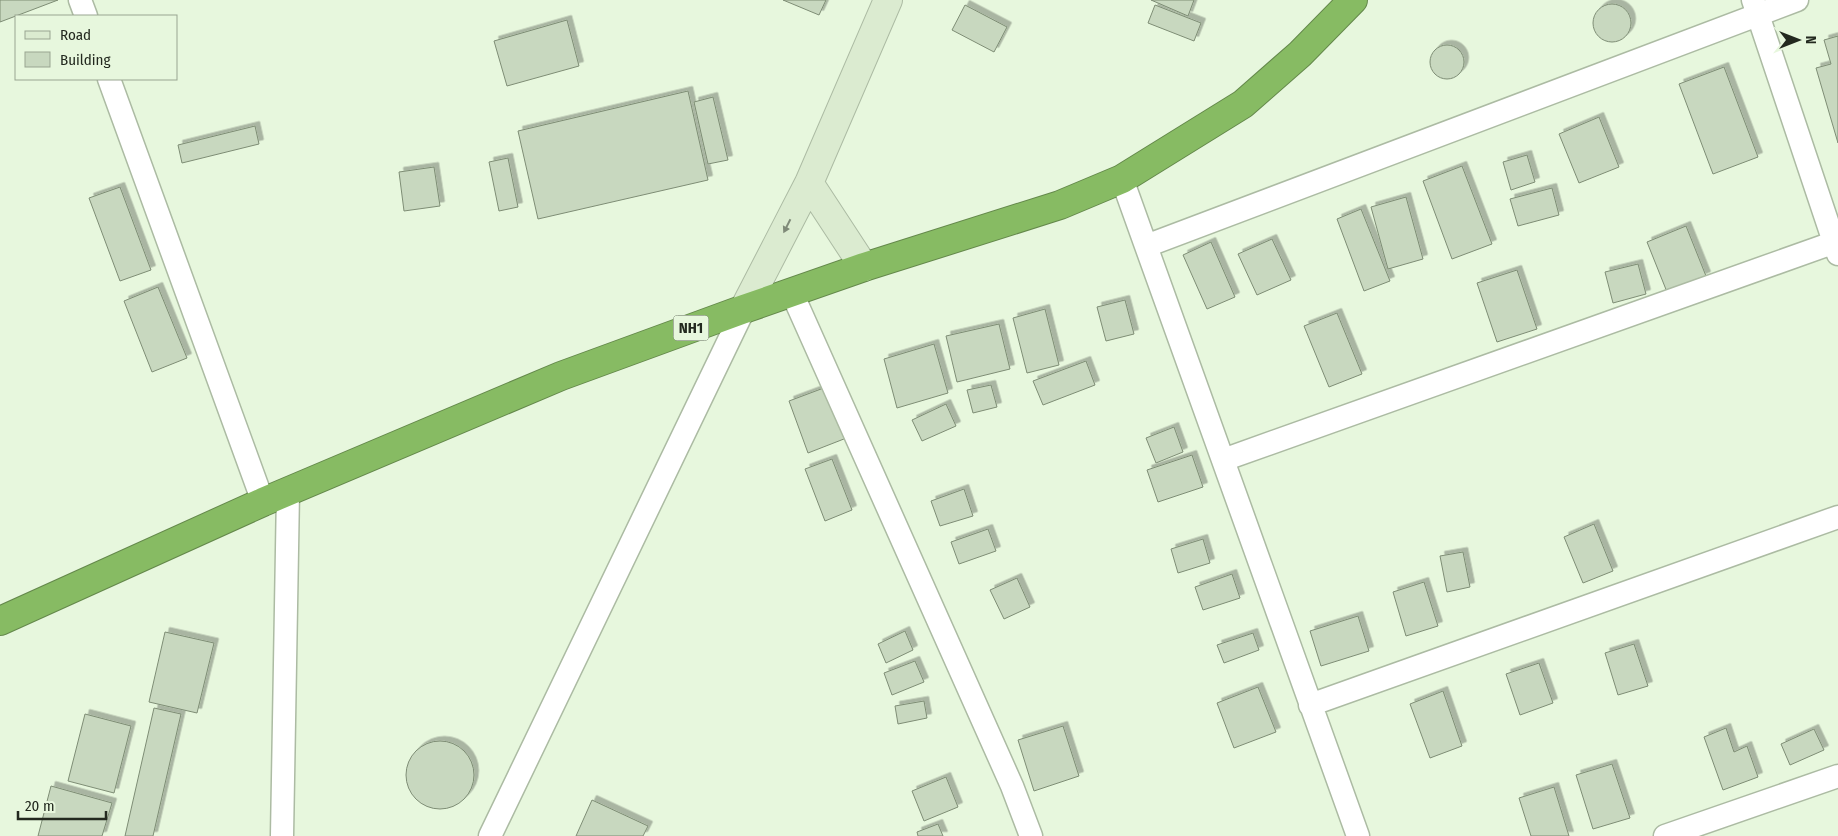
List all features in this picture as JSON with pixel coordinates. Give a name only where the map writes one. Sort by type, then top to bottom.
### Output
[{"type":"highway","name":"NH1","points":[[0,621],[263,502],[561,376],[864,267],[1060,205],[1122,179],[1243,104],[1300,54],[1353,0]]},
{"type":"main road","points":[[744,309],[809,183],[888,0]]},
{"type":"main road","points":[[809,183],[864,267]]},
{"type":"street","points":[[80,0],[86,15]]},
{"type":"street","points":[[1146,246],[1755,8],[1797,0]]},
{"type":"street","points":[[1223,460],[1837,246],[1755,8]]},
{"type":"street","points":[[109,80],[263,502]]},
{"type":"street","points":[[1122,179],[1358,836]]},
{"type":"street","points":[[792,293],[1008,777],[1031,836]]},
{"type":"street","points":[[490,836],[744,309]]},
{"type":"street","points":[[282,836],[288,492]]},
{"type":"street","points":[[1310,704],[1838,517]]},
{"type":"street","points":[[1665,836],[1838,776]]},
{"type":"building","points":[[0,0],[58,0],[15,15],[0,22]]},
{"type":"building","points":[[783,0],[826,0],[819,15]]},
{"type":"building","points":[[1151,0],[1194,0],[1188,16]]},
{"type":"building","points":[[1612,4],[1625,10],[1631,23],[1625,36],[1612,42],[1599,36],[1593,23],[1599,10]]},
{"type":"building","points":[[965,5],[1007,27],[994,52],[952,30]]},
{"type":"building","points":[[1155,5],[1201,23],[1194,41],[1148,23]]},
{"type":"building","points":[[567,20],[579,66],[507,86],[494,41]]},
{"type":"building","points":[[1838,36],[1838,143],[1816,68],[1831,64],[1824,40]]},
{"type":"building","points":[[1447,45],[1454,46],[1459,50],[1463,55],[1463,69],[1459,74],[1454,78],[1447,79],[1440,78],[1435,74],[1431,69],[1430,62],[1431,55],[1435,50],[1440,46]]},
{"type":"building","points":[[1724,67],[1758,157],[1713,174],[1679,84]]},
{"type":"building","points":[[688,91],[708,180],[538,219],[518,131]]},
{"type":"building","points":[[713,97],[728,160],[708,164],[694,102]]},
{"type":"building","points":[[1599,117],[1619,167],[1579,183],[1559,134]]},
{"type":"building","points":[[255,126],[259,144],[182,163],[178,145]]},
{"type":"building","points":[[1527,155],[1535,182],[1511,190],[1503,162]]},
{"type":"building","points":[[508,158],[518,207],[499,211],[489,162]]},
{"type":"building","points":[[1462,166],[1492,244],[1452,259],[1423,181]]},
{"type":"building","points":[[434,167],[440,206],[404,211],[399,172]]},
{"type":"building","points":[[120,187],[151,270],[120,281],[89,198]]},
{"type":"building","points":[[1552,188],[1559,215],[1518,226],[1510,199]]},
{"type":"building","points":[[1406,197],[1423,259],[1388,269],[1371,207]]},
{"type":"building","points":[[1361,209],[1390,281],[1364,291],[1337,219]]},
{"type":"building","points":[[1686,226],[1706,276],[1667,292],[1647,242]]},
{"type":"building","points":[[1272,239],[1291,280],[1257,295],[1238,254]]},
{"type":"building","points":[[1211,242],[1235,297],[1207,309],[1183,255]]},
{"type":"building","points":[[1638,264],[1646,294],[1613,303],[1605,272]]},
{"type":"building","points":[[1517,270],[1537,329],[1497,342],[1477,283]]},
{"type":"building","points":[[158,287],[187,358],[152,372],[124,301]]},
{"type":"building","points":[[1125,300],[1134,334],[1106,341],[1097,307]]},
{"type":"building","points":[[1045,309],[1059,365],[1027,373],[1013,318]]},
{"type":"building","points":[[1337,313],[1362,374],[1329,387],[1304,326]]},
{"type":"building","points":[[999,324],[1010,369],[957,382],[946,336]]},
{"type":"building","points":[[934,344],[948,393],[897,408],[884,359]]},
{"type":"building","points":[[1086,361],[1095,385],[1043,405],[1033,381]]},
{"type":"building","points":[[991,385],[997,407],[973,413],[967,390]]},
{"type":"building","points":[[829,386],[849,437],[808,453],[789,401]]},
{"type":"building","points":[[946,404],[956,426],[922,441],[912,420]]},
{"type":"building","points":[[1174,427],[1183,452],[1156,463],[1146,438]]},
{"type":"building","points":[[1192,455],[1203,487],[1158,502],[1147,470]]},
{"type":"building","points":[[832,459],[852,510],[825,521],[805,469]]},
{"type":"building","points":[[964,489],[973,516],[940,526],[931,501]]},
{"type":"building","points":[[1594,524],[1613,571],[1583,583],[1564,537]]},
{"type":"building","points":[[988,529],[996,551],[959,564],[951,542]]},
{"type":"building","points":[[1203,539],[1210,563],[1178,573],[1171,549]]},
{"type":"building","points":[[1463,552],[1470,587],[1447,592],[1440,556]]},
{"type":"building","points":[[1232,574],[1240,598],[1203,610],[1195,587]]},
{"type":"building","points":[[1017,578],[1030,607],[1004,619],[990,590]]},
{"type":"building","points":[[1424,582],[1438,626],[1406,636],[1393,592]]},
{"type":"building","points":[[1358,616],[1369,651],[1321,666],[1310,631]]},
{"type":"building","points":[[905,631],[913,650],[886,663],[878,644]]},
{"type":"building","points":[[165,632],[214,643],[197,713],[149,702]]},
{"type":"building","points":[[1253,633],[1259,650],[1224,663],[1217,645]]},
{"type":"building","points":[[1634,644],[1648,686],[1618,695],[1605,653]]},
{"type":"building","points":[[915,661],[924,682],[892,695],[884,673]]},
{"type":"building","points":[[1539,663],[1553,703],[1520,715],[1506,674]]},
{"type":"building","points":[[1258,687],[1276,732],[1234,748],[1217,703]]},
{"type":"building","points":[[1443,691],[1462,746],[1430,758],[1410,704]]},
{"type":"building","points":[[924,701],[927,718],[898,724],[895,706]]},
{"type":"building","points":[[154,708],[181,714],[153,836],[125,836]]},
{"type":"building","points":[[85,714],[131,726],[114,793],[68,781]]},
{"type":"building","points":[[1063,726],[1079,776],[1034,791],[1018,740]]},
{"type":"building","points":[[1726,728],[1734,752],[1747,746],[1758,777],[1723,790],[1704,737]]},
{"type":"building","points":[[1814,729],[1824,750],[1790,765],[1781,744]]},
{"type":"building","points":[[440,741],[453,744],[464,751],[471,762],[474,775],[471,788],[464,799],[453,806],[440,809],[427,806],[416,799],[409,788],[406,775],[409,762],[416,751],[427,744]]},
{"type":"building","points":[[1612,764],[1630,818],[1593,829],[1576,775]]},
{"type":"building","points":[[946,777],[958,807],[924,821],[912,791]]},
{"type":"building","points":[[51,786],[112,803],[102,836],[38,836]]},
{"type":"building","points":[[1554,787],[1569,836],[1531,836],[1519,798]]},
{"type":"building","points":[[592,800],[648,826],[643,836],[576,836]]},
{"type":"building","points":[[938,824],[943,836],[918,836],[917,832]]}]
